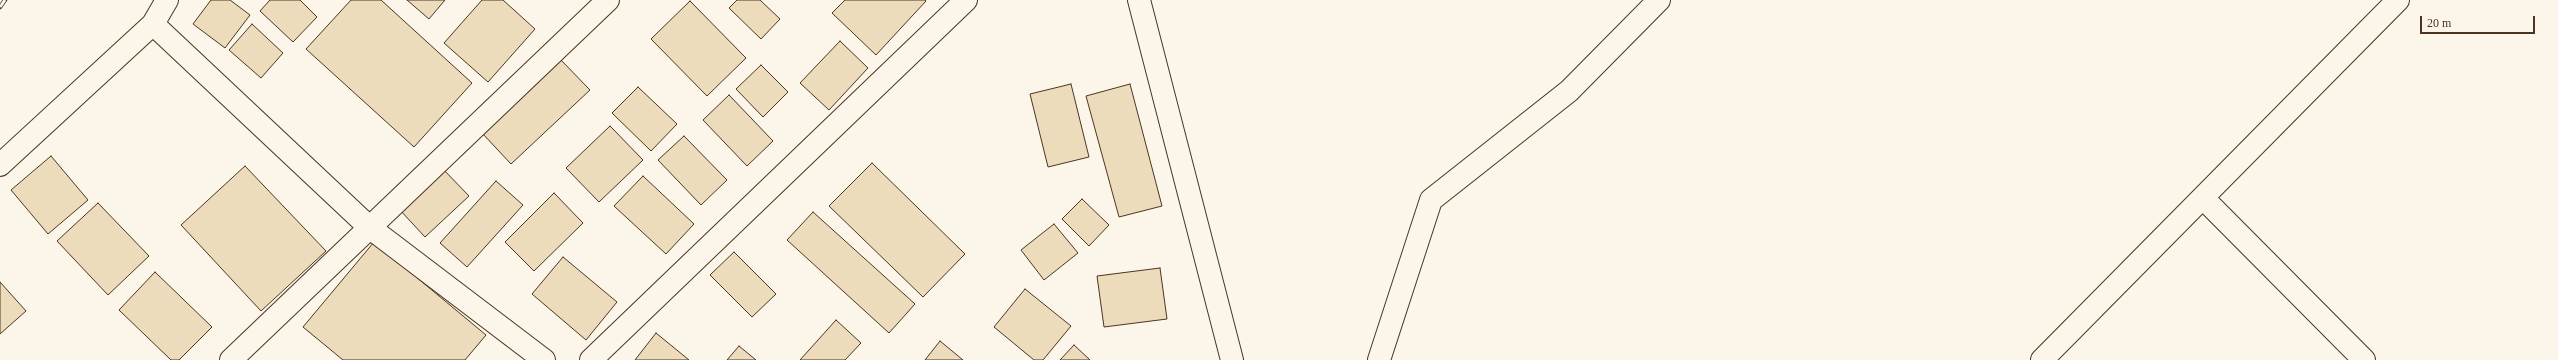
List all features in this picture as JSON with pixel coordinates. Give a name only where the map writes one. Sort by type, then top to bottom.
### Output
[{"type":"street","points":[[0,166],[153,24],[168,0]]},
{"type":"street","points":[[231,360],[608,0]]},
{"type":"street","points":[[591,360],[966,0]]},
{"type":"street","points":[[1139,0],[1232,360]]},
{"type":"street","points":[[1379,360],[1431,200],[1569,91],[1660,0]]},
{"type":"street","points":[[2042,360],[2398,0]]},
{"type":"street","points":[[153,24],[369,227],[544,360]]},
{"type":"street","points":[[2203,198],[2364,360]]},
{"type":"building","points":[[211,0],[230,0],[250,15],[225,48],[193,24]]},
{"type":"building","points":[[270,0],[300,0],[317,17],[293,42],[260,11]]},
{"type":"building","points":[[351,0],[381,0],[472,83],[414,147],[306,49]]},
{"type":"building","points":[[407,0],[445,0],[429,19]]},
{"type":"building","points":[[482,0],[503,0],[535,29],[488,82],[444,43]]},
{"type":"building","points":[[737,0],[760,0],[780,19],[761,39],[729,8]]},
{"type":"building","points":[[845,0],[926,1],[876,55],[832,13]]},
{"type":"building","points":[[690,1],[746,58],[707,96],[651,39]]},
{"type":"building","points":[[252,24],[283,53],[261,78],[229,50]]},
{"type":"building","points":[[840,41],[868,68],[829,110],[800,83]]},
{"type":"building","points":[[560,59],[590,90],[511,164],[482,133]]},
{"type":"building","points":[[761,65],[788,92],[763,117],[736,89]]},
{"type":"building","points":[[1071,84],[1089,157],[1048,167],[1030,94]]},
{"type":"building","points":[[1130,84],[1162,206],[1119,217],[1086,96]]},
{"type":"building","points":[[638,87],[677,124],[651,151],[612,113]]},
{"type":"building","points":[[729,95],[773,141],[747,166],[703,120]]},
{"type":"building","points":[[610,126],[643,160],[599,202],[566,168]]},
{"type":"building","points":[[684,136],[727,180],[701,205],[658,160]]},
{"type":"building","points":[[51,156],[88,200],[48,234],[11,190]]},
{"type":"building","points":[[872,163],[965,254],[923,297],[829,206]]},
{"type":"building","points":[[245,166],[326,251],[261,311],[181,225]]},
{"type":"building","points":[[442,168],[469,196],[425,237],[399,209]]},
{"type":"building","points":[[643,176],[694,224],[666,254],[614,206]]},
{"type":"building","points":[[496,181],[523,205],[467,267],[440,243]]},
{"type":"building","points":[[554,193],[583,223],[534,271],[505,242]]},
{"type":"building","points":[[1082,199],[1109,225],[1089,246],[1062,219]]},
{"type":"building","points":[[98,203],[149,256],[108,295],[57,241]]},
{"type":"building","points":[[813,212],[915,304],[889,333],[787,240]]},
{"type":"building","points":[[1054,224],[1078,253],[1044,280],[1021,250]]},
{"type":"building","points":[[374,242],[486,335],[465,360],[343,360],[303,327]]},
{"type":"building","points":[[734,252],[776,294],[752,317],[710,275]]},
{"type":"building","points":[[563,257],[617,302],[586,340],[532,294]]},
{"type":"building","points":[[1160,268],[1167,319],[1104,327],[1097,276]]},
{"type":"building","points":[[155,272],[212,327],[179,360],[171,360],[119,310]]},
{"type":"building","points":[[0,282],[26,311],[0,334]]},
{"type":"building","points":[[1025,289],[1071,326],[1043,360],[1034,360],[994,327]]},
{"type":"building","points":[[836,320],[861,343],[845,360],[800,360]]},
{"type":"building","points":[[656,333],[689,360],[635,360]]},
{"type":"building","points":[[940,341],[963,360],[925,360]]},
{"type":"building","points":[[1074,345],[1090,360],[1060,360]]},
{"type":"building","points":[[739,346],[756,360],[727,360]]},
{"type":"railway","points":[[0,7],[5,0]]}]
